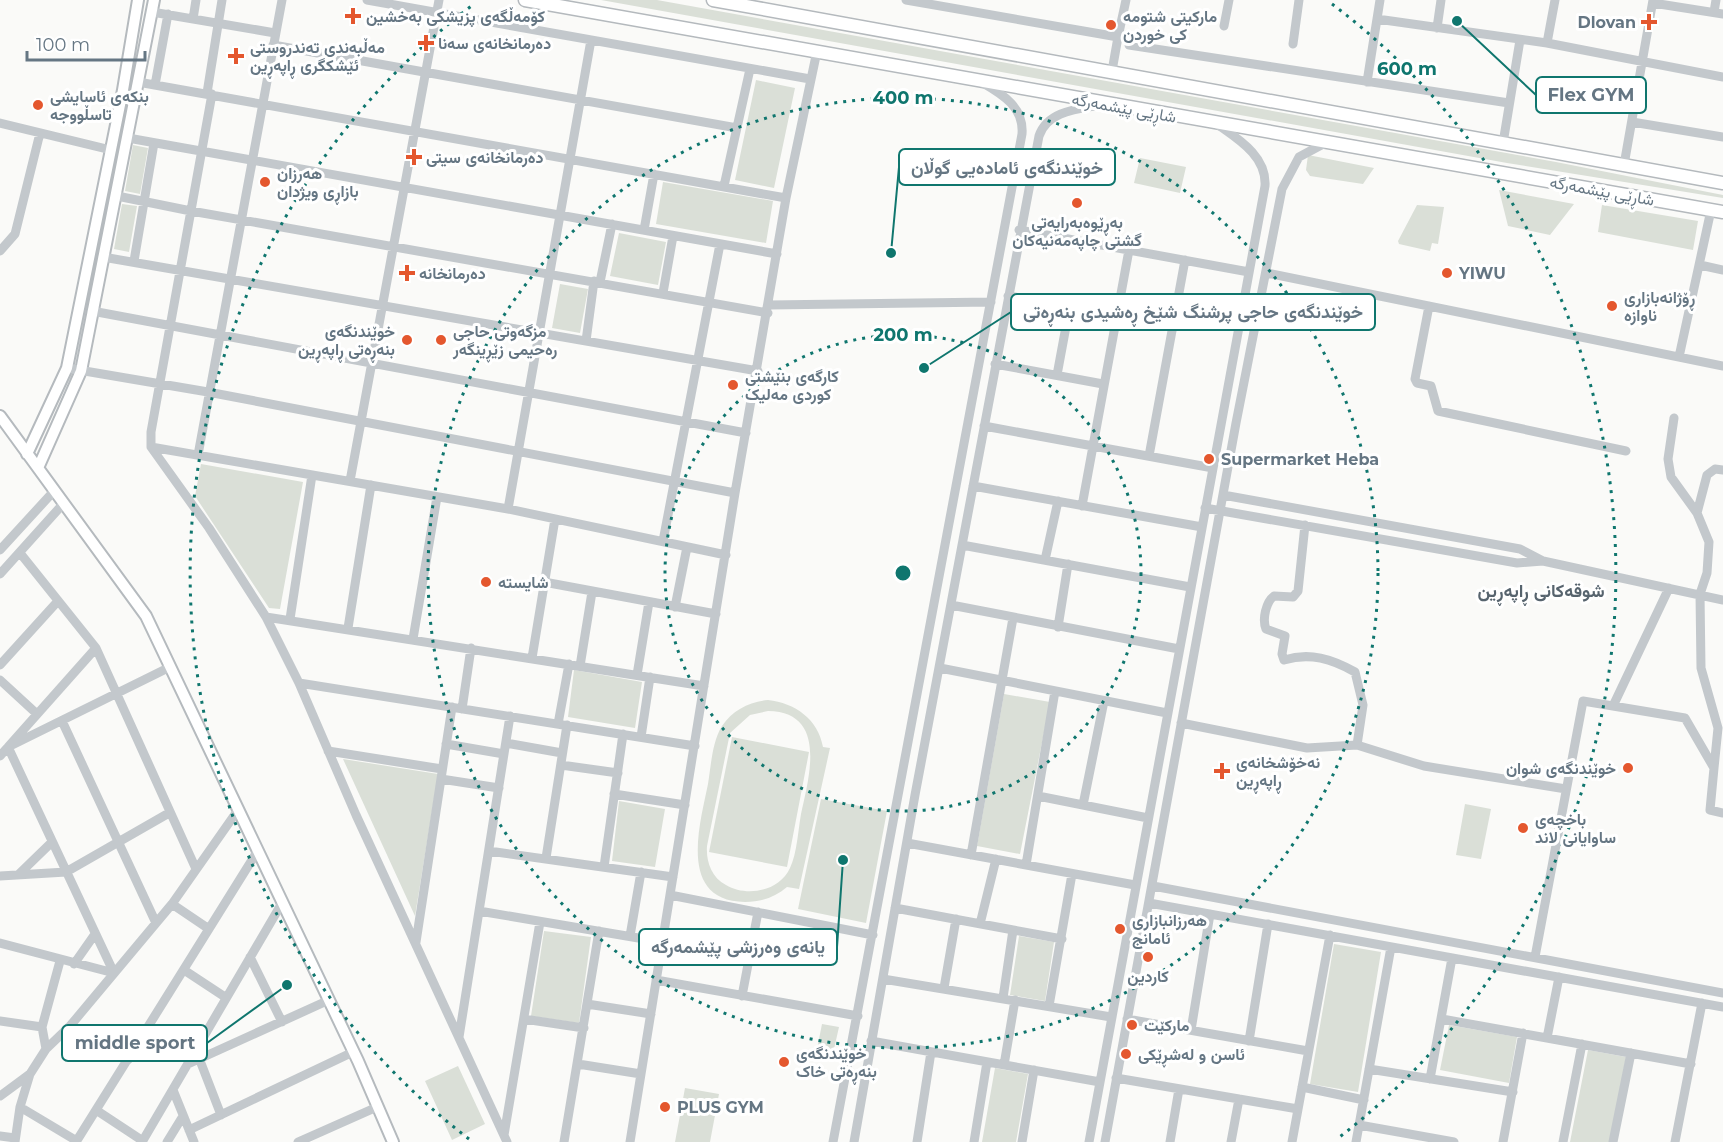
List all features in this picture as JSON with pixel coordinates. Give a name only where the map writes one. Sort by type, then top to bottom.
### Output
[{"type":"highway","name":"شاڕێی پێشمەرگە","points":[[525,0],[1717,211]]},
{"type":"highway","name":"شاڕێی پێشمەرگە","points":[[713,0],[765,4],[1112,71],[1723,183]]},
{"type":"main road","points":[[27,454],[66,368],[111,150],[138,0]]},
{"type":"main road","points":[[38,468],[81,371],[154,0]]},
{"type":"main road","points":[[0,416],[146,615],[329,1000],[393,1142]]},
{"type":"street","points":[[193,19],[196,0]]},
{"type":"street","points":[[222,0],[202,151],[159,384],[151,432],[151,447],[209,528],[266,617],[299,683],[415,944],[506,1138]]},
{"type":"street","points":[[198,455],[218,334],[282,0]]},
{"type":"street","points":[[367,0],[810,79]]},
{"type":"street","points":[[350,481],[440,0]]},
{"type":"street","points":[[910,0],[1118,37]]},
{"type":"street","points":[[1112,71],[1126,0]]},
{"type":"street","points":[[1224,26],[1229,0]]},
{"type":"street","points":[[1293,44],[1299,0]]},
{"type":"street","points":[[1367,82],[1380,0]]},
{"type":"street","points":[[1437,27],[1441,0]]},
{"type":"street","points":[[1547,43],[1555,0]]},
{"type":"street","points":[[1624,165],[1652,1],[1719,13],[1716,0]]},
{"type":"street","points":[[152,12],[275,33]]},
{"type":"street","points":[[155,85],[168,14]]},
{"type":"street","points":[[1377,19],[1547,43],[1723,77]]},
{"type":"street","points":[[508,509],[591,40]]},
{"type":"street","points":[[1503,143],[1520,40]]},
{"type":"street","points":[[273,45],[737,128]]},
{"type":"street","points":[[1129,45],[1509,103]]},
{"type":"street","points":[[630,1142],[735,493],[786,198],[817,51]]},
{"type":"street","points":[[724,186],[750,69]]},
{"type":"street","points":[[833,1142],[1022,134],[1020,116],[1006,98],[976,80]]},
{"type":"street","points":[[138,82],[262,102],[786,198]]},
{"type":"street","points":[[854,1142],[915,795],[974,486],[989,392],[1039,136],[1045,123],[1064,113],[1106,104]]},
{"type":"street","points":[[1632,122],[1723,137]]},
{"type":"street","points":[[0,123],[111,150]]},
{"type":"street","points":[[1089,1142],[1265,186],[1265,174],[1252,152],[1217,124]]},
{"type":"street","points":[[0,251],[15,234],[40,133]]},
{"type":"street","points":[[128,138],[777,254]]},
{"type":"street","points":[[134,261],[154,143]]},
{"type":"street","points":[[1105,1142],[1220,510],[1282,189],[1299,157],[1324,143]]},
{"type":"street","points":[[644,230],[654,174]]},
{"type":"street","points":[[1012,186],[1027,189]]},
{"type":"street","points":[[117,196],[393,247],[768,309],[991,302]]},
{"type":"street","points":[[1679,357],[1700,266],[1717,211]]},
{"type":"street","points":[[586,341],[597,282],[612,224]]},
{"type":"street","points":[[1019,230],[1249,272]]},
{"type":"street","points":[[663,293],[673,236]]},
{"type":"street","points":[[663,541],[720,244]]},
{"type":"street","points":[[1082,506],[1129,250]]},
{"type":"street","points":[[103,257],[758,370]]},
{"type":"street","points":[[1149,456],[1185,260]]},
{"type":"street","points":[[1700,266],[1723,270]]},
{"type":"street","points":[[1267,273],[1723,366]]},
{"type":"street","points":[[1008,296],[1117,312]]},
{"type":"street","points":[[1057,375],[1070,305]]},
{"type":"street","points":[[1429,306],[1414,374],[1417,383],[1431,386],[1434,389],[1438,411],[1626,451]]},
{"type":"street","points":[[92,311],[746,433]]},
{"type":"street","points":[[995,364],[1103,384]]},
{"type":"street","points":[[66,368],[208,392],[735,493]]},
{"type":"street","points":[[973,389],[989,392]]},
{"type":"street","points":[[1226,393],[1242,396]]},
{"type":"street","points":[[1674,418],[1668,459],[1671,477],[1704,523],[1710,549],[1707,573],[1700,594],[1701,668],[1719,728],[1710,810],[1723,813]]},
{"type":"street","points":[[984,426],[1213,468]]},
{"type":"street","points":[[151,447],[508,509],[726,555]]},
{"type":"street","points":[[1698,513],[1707,475],[1715,469],[1723,470]]},
{"type":"street","points":[[290,619],[312,475]]},
{"type":"street","points":[[348,628],[371,485]]},
{"type":"street","points":[[974,486],[1202,527]]},
{"type":"street","points":[[0,550],[54,491]]},
{"type":"street","points":[[1223,495],[1520,549],[1543,561],[1721,598]]},
{"type":"street","points":[[413,639],[437,497]]},
{"type":"street","points":[[1045,560],[1058,501]]},
{"type":"street","points":[[0,574],[63,504]]},
{"type":"street","points":[[1205,508],[1517,563],[1543,561]]},
{"type":"street","points":[[532,658],[555,519]]},
{"type":"street","points":[[1349,534],[1352,520]]},
{"type":"street","points":[[1305,525],[1298,591],[1293,597],[1274,596],[1269,600],[1263,622],[1266,629],[1285,636],[1282,654],[1284,660],[1296,657],[1318,657],[1335,661],[1355,672],[1364,705],[1357,745]]},
{"type":"street","points":[[962,545],[1190,587]]},
{"type":"street","points":[[675,607],[687,547]]},
{"type":"street","points":[[20,552],[96,648],[169,813],[196,868]]},
{"type":"street","points":[[1058,627],[1068,564]]},
{"type":"street","points":[[941,570],[957,573]]},
{"type":"street","points":[[544,582],[716,614]]},
{"type":"street","points":[[1613,706],[1669,588]]},
{"type":"street","points":[[580,666],[592,592]]},
{"type":"street","points":[[0,665],[4,654],[58,600]]},
{"type":"street","points":[[638,675],[649,602]]},
{"type":"street","points":[[951,605],[1179,649]]},
{"type":"street","points":[[266,617],[348,628],[704,686]]},
{"type":"street","points":[[971,855],[1000,680],[1013,618]]},
{"type":"street","points":[[0,756],[96,648]]},
{"type":"street","points":[[415,944],[446,744],[471,648]]},
{"type":"street","points":[[546,858],[561,765],[562,725],[569,664]]},
{"type":"street","points":[[8,747],[170,667]]},
{"type":"street","points":[[940,668],[1167,713]]},
{"type":"street","points":[[641,737],[650,677]]},
{"type":"street","points":[[0,680],[38,714]]},
{"type":"street","points":[[299,683],[695,746]]},
{"type":"street","points":[[1026,865],[1055,691]]},
{"type":"street","points":[[1083,805],[1104,700]]},
{"type":"street","points":[[1535,957],[1583,701],[1685,718],[1714,768]]},
{"type":"street","points":[[459,1037],[510,716]]},
{"type":"street","points":[[62,721],[156,923]]},
{"type":"street","points":[[1181,723],[1306,748],[1357,745],[1424,766],[1566,789]]},
{"type":"street","points":[[604,867],[623,734]]},
{"type":"street","points":[[506,743],[562,753]]},
{"type":"street","points":[[446,744],[504,754]]},
{"type":"street","points":[[8,747],[114,973]]},
{"type":"street","points":[[328,751],[499,788]]},
{"type":"street","points":[[561,765],[618,773]]},
{"type":"street","points":[[900,792],[915,795]]},
{"type":"street","points":[[615,794],[685,805]]},
{"type":"street","points":[[1038,796],[1148,818]]},
{"type":"street","points":[[0,1136],[15,1140],[20,1107],[30,1074],[46,1049],[70,1026],[172,904],[238,810]]},
{"type":"street","points":[[0,876],[66,872],[169,813]]},
{"type":"street","points":[[18,875],[52,842]]},
{"type":"street","points":[[907,843],[1135,885]]},
{"type":"street","points":[[489,851],[673,877]]},
{"type":"street","points":[[20,1107],[77,1141],[257,852]]},
{"type":"street","points":[[980,924],[996,859]]},
{"type":"street","points":[[630,936],[641,872]]},
{"type":"street","points":[[1049,1006],[1072,874]]},
{"type":"street","points":[[1153,886],[1723,993]]},
{"type":"street","points":[[670,895],[873,935]]},
{"type":"street","points":[[96,1110],[143,1142],[225,997],[282,903]]},
{"type":"street","points":[[1149,903],[1723,1007]]},
{"type":"street","points":[[172,904],[209,929]]},
{"type":"street","points":[[895,908],[1062,939]]},
{"type":"street","points":[[479,911],[662,942]]},
{"type":"street","points":[[742,996],[758,912]]},
{"type":"street","points":[[1191,1030],[1210,914]]},
{"type":"street","points":[[944,988],[956,920]]},
{"type":"street","points":[[506,1138],[540,922]]},
{"type":"street","points":[[1249,1041],[1268,924]]},
{"type":"street","points":[[1372,943],[1374,927]]},
{"type":"street","points":[[1003,998],[1013,930]]},
{"type":"street","points":[[564,1142],[599,931]]},
{"type":"street","points":[[74,964],[95,934]]},
{"type":"street","points":[[1292,1142],[1330,936]]},
{"type":"street","points":[[0,943],[60,961],[114,973]]},
{"type":"street","points":[[1356,1142],[1391,947]]},
{"type":"street","points":[[250,957],[282,1022]]},
{"type":"street","points":[[1430,1079],[1452,958]]},
{"type":"street","points":[[46,1049],[42,1027],[60,961]]},
{"type":"street","points":[[184,970],[225,997]]},
{"type":"street","points":[[1547,1038],[1558,977]]},
{"type":"street","points":[[883,979],[1111,1017]]},
{"type":"street","points":[[656,980],[858,1016]]},
{"type":"street","points":[[186,1065],[329,1000]]},
{"type":"street","points":[[1004,1065],[1015,1000]]},
{"type":"street","points":[[1676,1142],[1702,1003]]},
{"type":"street","points":[[587,1004],[651,1014]]},
{"type":"street","points":[[524,1019],[584,1028]]},
{"type":"street","points":[[1127,1019],[1308,1052]]},
{"type":"street","points":[[1442,1019],[1691,1064]]},
{"type":"street","points":[[0,1021],[42,1027]]},
{"type":"street","points":[[70,1026],[128,1060]]},
{"type":"street","points":[[1503,1142],[1523,1034]]},
{"type":"street","points":[[872,1041],[1100,1082]]},
{"type":"street","points":[[1563,1142],[1582,1044]]},
{"type":"street","points":[[189,1130],[353,1052]]},
{"type":"street","points":[[917,1142],[931,1052]]},
{"type":"street","points":[[1613,1142],[1631,1053]]},
{"type":"street","points":[[199,1058],[220,1115]]},
{"type":"street","points":[[850,1059],[867,1062]]},
{"type":"street","points":[[974,1142],[987,1062]]},
{"type":"street","points":[[578,1064],[641,1074]]},
{"type":"street","points":[[1369,1069],[1512,1092]]},
{"type":"street","points":[[1022,1142],[1034,1070]]},
{"type":"street","points":[[0,1096],[30,1074]]},
{"type":"street","points":[[1116,1078],[1298,1109]]},
{"type":"street","points":[[1302,1087],[1364,1100]]},
{"type":"street","points":[[1170,1142],[1179,1089]]},
{"type":"street","points":[[173,1090],[194,1142]]},
{"type":"street","points":[[1231,1142],[1239,1099]]},
{"type":"street","points":[[298,1142],[377,1107]]},
{"type":"street","points":[[167,1142],[183,1116]]},
{"type":"street","points":[[1359,1125],[1454,1142]]},
{"type":"street","points":[[321,1132],[326,1142]]},
{"type":"shaded area","points":[[601,0],[657,0],[1556,162],[1723,195],[1723,198],[1507,163]]},
{"type":"shaded area","points":[[756,80],[795,88],[774,188],[735,180]]},
{"type":"shaded area","points":[[133,145],[148,148],[140,194],[125,191]]},
{"type":"shaded area","points":[[1308,155],[1374,168],[1363,184],[1310,176],[1306,170]]},
{"type":"shaded area","points":[[1140,158],[1186,167],[1180,193],[1134,183]]},
{"type":"shaded area","points":[[663,182],[773,201],[766,243],[656,224]]},
{"type":"shaded area","points":[[1499,190],[1574,204],[1550,235],[1508,226]]},
{"type":"shaded area","points":[[122,204],[137,206],[129,252],[114,249]]},
{"type":"shaded area","points":[[1417,205],[1444,207],[1438,244],[1432,243],[1430,251],[1399,244],[1398,241]]},
{"type":"shaded area","points":[[1602,205],[1698,221],[1693,250],[1598,232]]},
{"type":"shaded area","points":[[619,233],[666,242],[658,285],[610,276]]},
{"type":"shaded area","points":[[560,284],[588,289],[580,333],[552,328]]},
{"type":"shaded area","points":[[201,464],[303,482],[280,609],[269,608],[195,496]]},
{"type":"shaded area","points":[[574,670],[642,682],[635,728],[568,717]]},
{"type":"shaded area","points":[[1004,694],[1050,702],[1020,854],[977,846]]},
{"type":"shaded area","points":[[761,701],[778,702],[804,714],[816,728],[823,747],[830,748],[799,889],[787,887],[768,898],[745,902],[724,898],[709,889],[701,875],[698,839],[712,754],[719,732],[726,720],[736,711]],"holes":[[[768,711],[787,714],[800,722],[807,734],[810,749],[808,782],[796,849],[790,868],[778,882],[761,890],[734,889],[721,882],[713,873],[707,852],[730,733],[750,715]]]},
{"type":"shaded area","points":[[732,737],[809,752],[787,867],[709,852]]},
{"type":"shaded area","points":[[343,759],[438,774],[415,916]]},
{"type":"shaded area","points":[[821,799],[887,811],[866,923],[798,909]]},
{"type":"shaded area","points":[[619,801],[665,809],[655,867],[612,861]]},
{"type":"shaded area","points":[[1465,804],[1491,809],[1481,859],[1456,855]]},
{"type":"shaded area","points":[[544,931],[591,937],[579,1023],[531,1016]]},
{"type":"shaded area","points":[[1019,936],[1054,942],[1045,1001],[1010,995]]},
{"type":"shaded area","points":[[1334,944],[1381,952],[1358,1092],[1310,1084]]},
{"type":"shaded area","points":[[822,1024],[839,1027],[832,1058],[816,1054]]},
{"type":"shaded area","points":[[1449,1025],[1517,1037],[1509,1083],[1440,1070]]},
{"type":"shaded area","points":[[1588,1050],[1626,1057],[1610,1142],[1570,1142]]},
{"type":"shaded area","points":[[458,1066],[485,1124],[452,1140],[425,1081]]},
{"type":"shaded area","points":[[995,1068],[1028,1074],[1016,1142],[982,1142]]},
{"type":"shaded area","points":[[685,1088],[719,1094],[710,1142],[675,1142]]},
{"type":"place","name":"کۆمەڵگەی پزیشکی بەخشین","points":[[353,16]]},
{"type":"place","name":"Flex GYM","points":[[1457,21]]},
{"type":"place","name":"Dlovan","points":[[1649,22]]},
{"type":"place","name":"مارکیتی شتومه کی خوردن","points":[[1111,25]]},
{"type":"place","name":"دەرمانخانەی سەنا","points":[[426,43]]},
{"type":"place","name":"مەڵبەندی تەندروستی ئێشکگری ڕاپەڕین","points":[[236,56]]},
{"type":"place","name":"بنکەی ئاسایشی تاسڵووجە","points":[[38,105]]},
{"type":"place","name":"دەرمانخانەی سیتی","points":[[414,157]]},
{"type":"place","name":"ھەرزان بازاڕی ویژدان","points":[[265,182]]},
{"type":"place","name":"بەڕێوەبەرایەتی گشتی چاپەمەنیەکان","points":[[1077,203]]},
{"type":"place","name":"خوێندنگەی ئامادەیی گوڵان","points":[[891,253]]},
{"type":"place","name":"دەرمانخانە","points":[[407,273]]},
{"type":"place","name":"YIWU","points":[[1447,273]]},
{"type":"place","name":"ڕۆژانەبازاڕی ناوازە","points":[[1612,306]]},
{"type":"place","name":"خوێندنگەی بنەڕەتی ڕاپەڕین","points":[[407,340]]},
{"type":"place","name":"مزگەوتی حاجی رەحیمی زێڕینگەر","points":[[441,340]]},
{"type":"place","name":"خوێندنگەی حاجی پرشنگ شێخ ڕەشیدی بنەڕەتی","points":[[924,368]]},
{"type":"place","name":"کارگەی بنێشتی کوردی مەلیک","points":[[733,385]]},
{"type":"place","name":"Supermarket Heba","points":[[1209,459]]},
{"type":"place","name":"شایستە","points":[[486,582]]},
{"type":"place","name":"خوێندنگەی شوان","points":[[1628,768]]},
{"type":"place","name":"نەخۆشخانەی ڕاپەڕین","points":[[1222,771]]},
{"type":"place","name":"باخچەی ساوایانی لاند","points":[[1523,828]]},
{"type":"place","name":"یانەی وەرزشی پێشمەرگە","points":[[843,860]]},
{"type":"place","name":"هەرزانبازاڕی ئامانج","points":[[1120,929]]},
{"type":"place","name":"كاردين","points":[[1148,957]]},
{"type":"place","name":"middle sport","points":[[287,985]]},
{"type":"place","name":"مارکێت","points":[[1132,1025]]},
{"type":"place","name":"ئاسن و لەشڕێکی","points":[[1126,1054]]},
{"type":"place","name":"خوێندنگەی بنەڕەتی خاک","points":[[784,1062]]},
{"type":"place","name":"PLUS GYM","points":[[665,1107]]},
{"type":"district","name":"شوقەکانی ڕاپەڕین","points":[[1541,591]]}]
